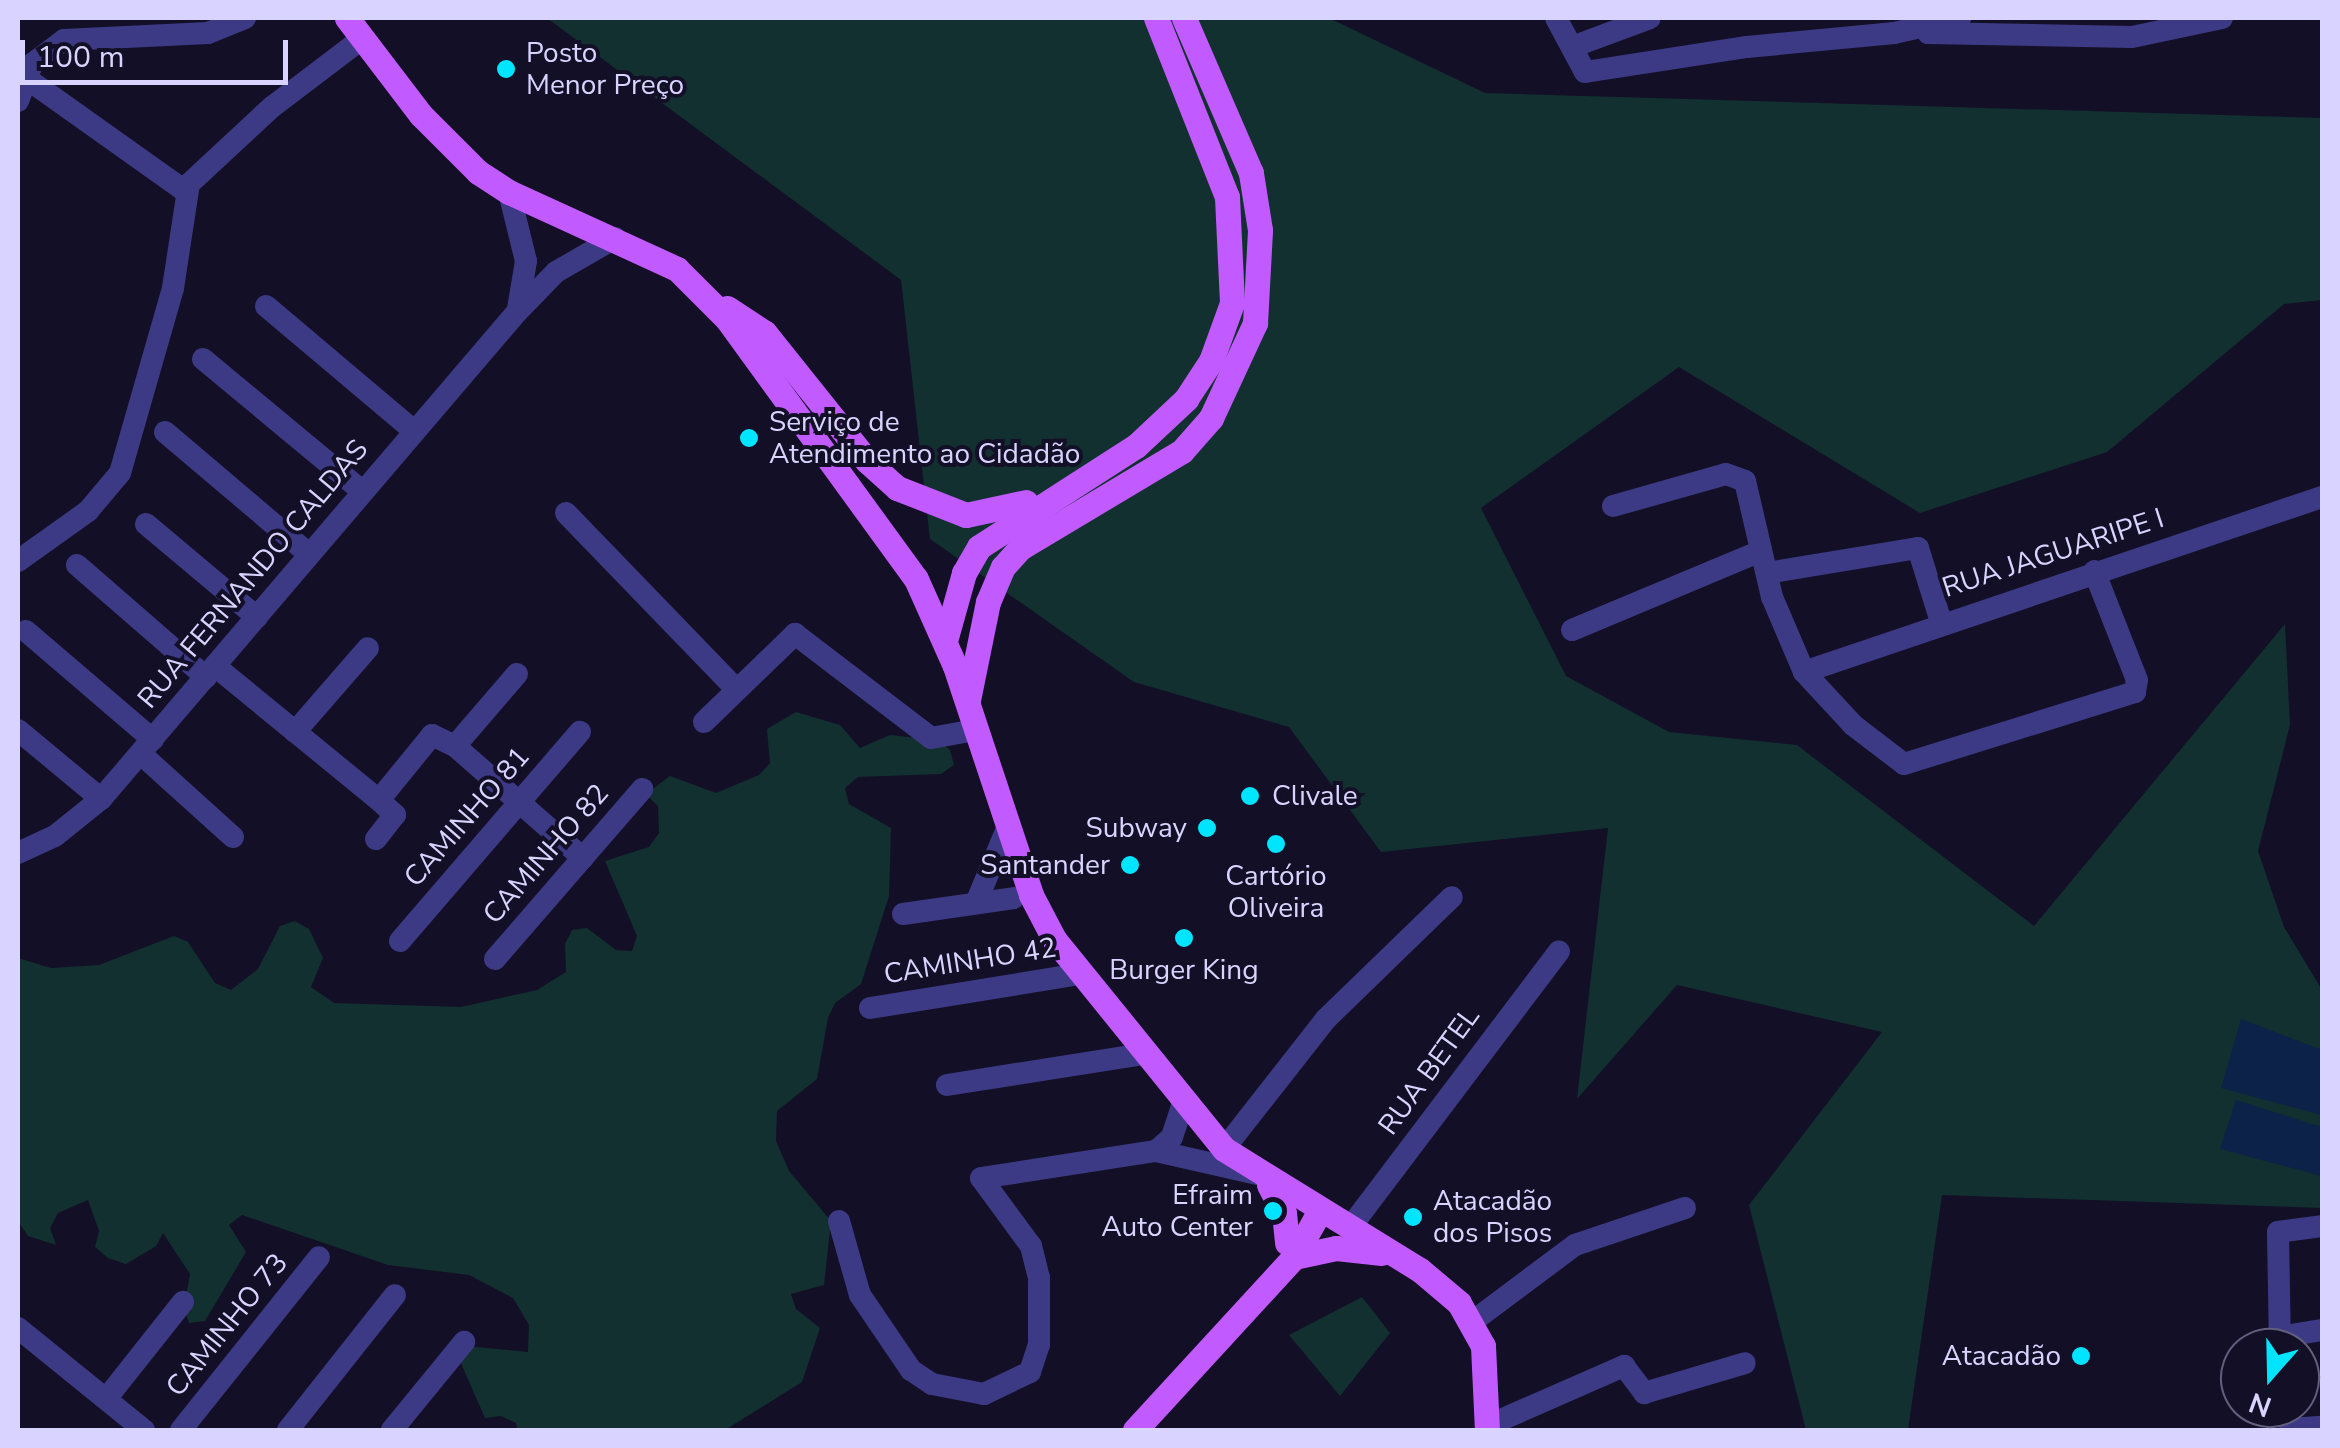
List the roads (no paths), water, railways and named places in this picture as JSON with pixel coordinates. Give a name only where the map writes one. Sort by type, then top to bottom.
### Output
[{"type":"main road","points":[[945,642],[964,572],[979,547],[1059,491],[1136,446],[1186,399],[1211,361],[1232,303],[1227,197],[1156,18]]},
{"type":"main road","points":[[971,718],[988,602],[1004,567],[1020,548],[1182,451],[1211,418],[1256,324],[1260,245],[1251,173],[1184,18]]},
{"type":"main road","points":[[355,28],[447,144],[508,192],[678,270],[765,333],[867,460],[898,488],[966,515],[1059,491]]},
{"type":"main road","points":[[705,293],[888,537],[945,642],[1038,909],[1080,974],[1224,1150],[1442,1286],[1472,1322],[1482,1346],[1486,1428]]},
{"type":"main road","points":[[1262,1177],[1284,1214],[1290,1250]]},
{"type":"main road","points":[[1135,1430],[1264,1286],[1313,1209]]},
{"type":"main road","points":[[1290,1250],[1336,1248],[1398,1256]]},
{"type":"street","points":[[18,102],[32,64],[64,40],[208,33],[244,18]]},
{"type":"street","points":[[1556,18],[1585,72],[1747,46],[1894,33],[2132,38],[2222,18]]},
{"type":"street","points":[[1572,47],[1650,18]]},
{"type":"street","points":[[1894,33],[1960,18]]},
{"type":"street","points":[[18,560],[88,511],[120,474],[173,288],[185,192],[355,28]]},
{"type":"street","points":[[26,78],[185,192]]},
{"type":"street","points":[[508,192],[526,261],[517,312]]},
{"type":"street","name":"RUA FERNANDO CALDAS","points":[[18,853],[56,836],[101,799],[517,312],[556,272],[615,238]]},
{"type":"street","points":[[526,261],[556,272]]},
{"type":"street","points":[[266,306],[414,431]]},
{"type":"street","points":[[203,358],[362,491]]},
{"type":"street","points":[[165,432],[309,554]]},
{"type":"street","points":[[1613,506],[1738,475],[1748,489],[1764,562],[1804,672],[1854,726],[1904,764],[2124,698],[2137,680],[2094,570]]},
{"type":"street","name":"RUA JAGUARIPE I","points":[[1804,672],[2094,570],[2322,496]]},
{"type":"street","points":[[566,513],[738,690]]},
{"type":"street","points":[[146,524],[257,617]]},
{"type":"street","points":[[1572,630],[1764,562],[1918,548],[1941,622]]},
{"type":"street","points":[[77,565],[379,800]]},
{"type":"street","points":[[26,630],[233,837]]},
{"type":"street","points":[[704,722],[795,634],[932,738],[971,718]]},
{"type":"street","points":[[295,732],[368,648]]},
{"type":"street","name":"CAMINHO 81","points":[[376,838],[395,814],[379,800],[432,735],[455,746],[517,674]]},
{"type":"street","points":[[18,730],[101,799]]},
{"type":"street","name":"CAMINHO 81","points":[[400,941],[580,732]]},
{"type":"street","points":[[455,746],[583,858]]},
{"type":"street","name":"CAMINHO 82","points":[[495,958],[642,789]]},
{"type":"street","points":[[976,903],[1008,826]]},
{"type":"street","points":[[1224,1150],[1326,1019],[1452,897]]},
{"type":"street","points":[[903,914],[1014,898]]},
{"type":"street","name":"RUA BETEL","points":[[1349,1230],[1559,951]]},
{"type":"street","name":"CAMINHO 42","points":[[870,1008],[1080,974]]},
{"type":"street","points":[[947,1085],[1143,1054]]},
{"type":"street","points":[[1156,1151],[1172,1136],[1183,1103]]},
{"type":"street","points":[[839,1221],[860,1295],[911,1370],[932,1384],[984,1394],[1030,1372],[1039,1345],[1039,1278],[1030,1246],[981,1178],[1156,1151],[1262,1177]]},
{"type":"street","points":[[1472,1322],[1575,1246],[1685,1208]]},
{"type":"street","points":[[2280,1328],[2278,1232],[2322,1226]]},
{"type":"street","name":"CAMINHO 73","points":[[181,1430],[320,1257]]},
{"type":"street","points":[[288,1430],[395,1295]]},
{"type":"street","points":[[106,1399],[184,1302]]},
{"type":"street","points":[[18,1328],[144,1430]]},
{"type":"street","points":[[392,1430],[464,1342]]},
{"type":"street","points":[[1486,1428],[1624,1366],[1644,1393],[1745,1362]]},
{"type":"street","points":[[2290,1430],[2322,1427]]},
{"type":"water","points":[[2241,1019],[2322,1050],[2322,1115],[2221,1088]]},
{"type":"water","points":[[2236,1100],[2322,1127],[2322,1176],[2220,1149]]},
{"type":"place","name":"Posto Menor Preço","points":[[506,69]]},
{"type":"place","name":"Serviço de Atendimento ao Cidadão","points":[[749,438]]},
{"type":"place","name":"Clivale","points":[[1250,796]]},
{"type":"place","name":"Subway","points":[[1207,828]]},
{"type":"place","name":"Cartório Oliveira","points":[[1276,844]]},
{"type":"place","name":"Santander","points":[[1130,865]]},
{"type":"place","name":"Burger King","points":[[1184,938]]},
{"type":"place","name":"Efraim Auto Center","points":[[1273,1211]]},
{"type":"place","name":"Atacadão dos Pisos","points":[[1413,1217]]},
{"type":"place","name":"Atacadão","points":[[2081,1356]]}]
